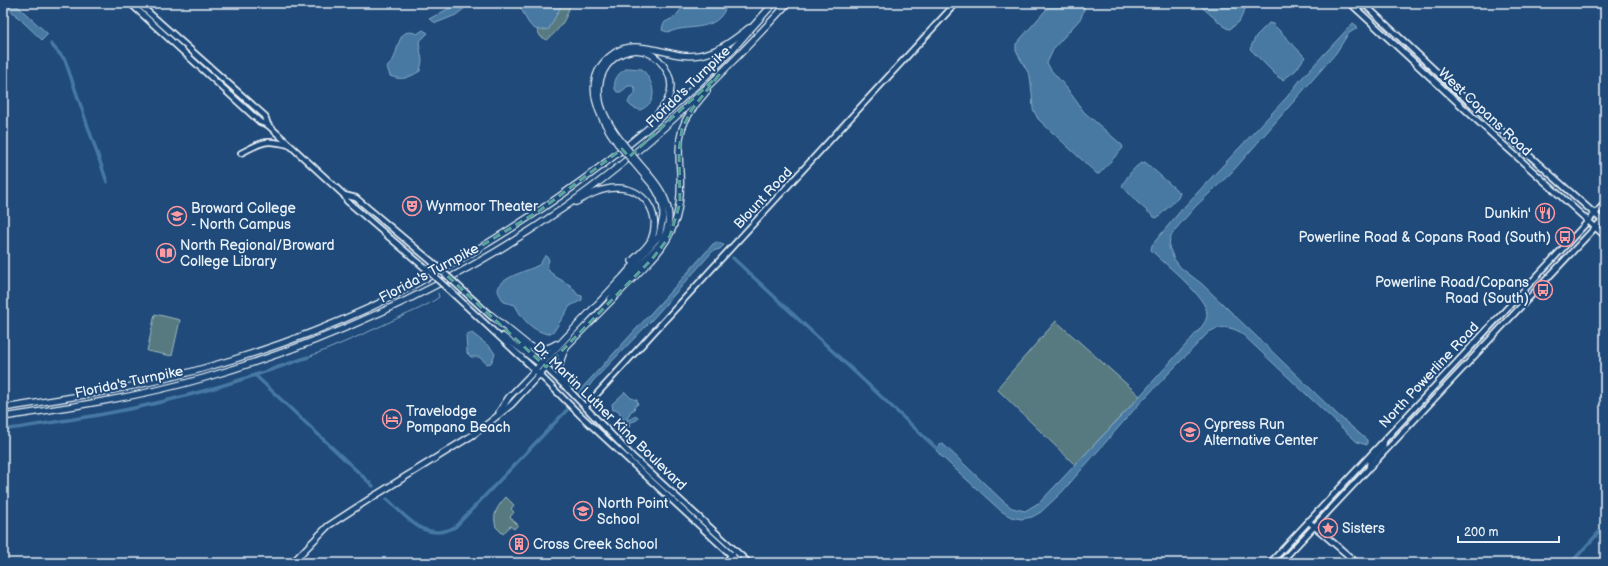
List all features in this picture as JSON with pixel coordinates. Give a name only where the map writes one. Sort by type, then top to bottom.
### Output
[{"type":"highway","name":"Florida's Turnpike","points":[[3,408],[122,388],[199,370],[254,353],[312,332],[369,308],[492,241],[532,216],[580,182],[657,121],[747,34],[774,3]]},
{"type":"highway","name":"Florida's Turnpike","points":[[3,417],[82,405],[142,393],[203,378],[316,340],[374,316],[426,290],[512,242],[563,208],[621,164],[719,75],[788,3]]},
{"type":"highway","points":[[544,365],[561,341],[655,243],[662,228],[663,207],[660,197],[636,162],[604,123],[599,114],[595,101],[595,80],[597,73],[606,59],[618,50],[632,46],[685,56],[698,56],[712,53],[725,46],[760,19]]},
{"type":"highway","points":[[620,142],[606,119],[602,109],[600,100],[600,83],[604,69],[615,56],[627,51],[636,50],[651,54],[659,60],[670,78],[671,88],[665,105],[640,134]]},
{"type":"highway","points":[[544,365],[605,307],[652,259],[670,236],[680,203],[679,150],[682,129],[692,110],[719,75]]},
{"type":"highway","points":[[605,307],[614,293],[660,244],[666,230],[669,210],[667,201],[658,185],[636,162]]},
{"type":"highway","points":[[563,208],[600,191],[615,188],[626,188],[636,192],[645,199],[652,209],[655,220],[654,231],[650,242],[610,285],[604,296]]},
{"type":"highway","points":[[491,316],[529,346],[536,349],[550,348],[561,341]]},
{"type":"highway","points":[[568,343],[559,364],[562,379],[568,389]]},
{"type":"main road","points":[[130,3],[260,122],[268,125],[344,195]]},
{"type":"main road","points":[[138,3],[264,116],[268,125]]},
{"type":"main road","name":"Blount Road","points":[[585,407],[956,3]]},
{"type":"main road","name":"West Copans Road","points":[[1350,3],[1605,236]]},
{"type":"main road","name":"West Copans Road","points":[[1363,3],[1457,91],[1595,214],[1604,220]]},
{"type":"main road","points":[[177,45],[183,47],[208,69],[214,72]]},
{"type":"main road","points":[[241,153],[270,141],[290,145]]},
{"type":"main road","name":"Dr. Martin Luther King Boulevard","points":[[344,195],[356,198],[431,261],[544,365],[633,457],[749,563]]},
{"type":"main road","name":"Dr. Martin Luther King Boulevard","points":[[344,195],[347,201],[448,289],[637,468],[740,563]]},
{"type":"main road","name":"North Powerline Road","points":[[1270,563],[1605,203]]},
{"type":"main road","name":"North Powerline Road","points":[[1280,563],[1595,227],[1604,220]]},
{"type":"main road","points":[[1518,296],[1518,310]]},
{"type":"main road","points":[[492,330],[537,363],[544,365]]},
{"type":"main road","points":[[497,414],[509,397],[535,370],[544,365]]},
{"type":"main road","points":[[292,563],[328,526],[476,433],[497,414],[511,405],[539,374],[544,365]]},
{"type":"main road","points":[[1370,467],[1370,461],[1383,447],[1384,441]]},
{"type":"main road","points":[[637,468],[641,468],[658,480]]},
{"type":"main road","points":[[653,483],[673,493]]},
{"type":"main road","points":[[1308,521],[1357,563]]},
{"type":"main road","points":[[724,563],[736,551]]},
{"type":"highlighted area","points":[[719,75],[692,109],[682,129],[679,150],[680,203],[670,236],[652,259],[546,367],[441,270],[539,211],[622,149],[629,157]]},
{"type":"green space","points":[[521,3],[570,3],[567,14],[562,23],[547,40],[541,37]]},
{"type":"green space","points":[[155,314],[180,320],[172,356],[147,351]]},
{"type":"green space","points":[[1056,321],[1140,396],[1075,465],[998,390],[999,386]]},
{"type":"green space","points":[[506,497],[514,505],[511,509],[514,512],[510,517],[518,525],[514,529],[510,526],[503,534],[496,527],[495,514],[498,507]]},
{"type":"water","points":[[3,3],[14,3],[48,34],[42,40]]},
{"type":"water","points":[[459,3],[471,3],[456,15],[436,23],[429,19]]},
{"type":"water","points":[[518,3],[561,3],[561,6],[549,29],[542,30],[532,27],[529,24]]},
{"type":"water","points":[[689,3],[727,3],[720,17],[709,24],[669,32],[662,30],[665,22],[675,17],[682,8]]},
{"type":"water","points":[[1052,3],[1086,3],[1081,18],[1054,48],[1047,63],[1084,112],[1122,145],[1123,148],[1099,174],[1097,174],[1038,119],[1033,109],[1030,76],[1016,51],[1016,44]]},
{"type":"water","points":[[1197,3],[1246,3],[1247,5],[1239,22],[1230,29],[1226,28]]},
{"type":"water","points":[[1269,23],[1273,24],[1305,57],[1296,70],[1283,80],[1278,77],[1250,49],[1256,36]]},
{"type":"water","points":[[1353,23],[1357,26],[1357,28],[1348,34],[1336,53],[1232,172],[1195,207],[1175,230],[1170,238],[1169,247],[1174,259],[1181,268],[1202,284],[1339,416],[1367,440],[1367,445],[1357,442],[1240,332],[1228,328],[1221,328],[1209,332],[1139,404],[1062,492],[1041,512],[1032,517],[1021,519],[1011,517],[1001,511],[941,456],[936,450],[939,444],[943,444],[1012,508],[1025,511],[1040,502],[1130,407],[1199,330],[1206,320],[1207,314],[1205,307],[1200,299],[1185,282],[1151,250],[1152,245],[1182,209],[1287,97],[1301,79]]},
{"type":"water","points":[[423,30],[428,33],[419,42],[422,61],[420,71],[405,78],[390,76],[387,67],[393,60],[403,35],[411,32],[417,34]]},
{"type":"water","points":[[628,68],[642,69],[650,80],[652,86],[653,97],[646,106],[640,110],[632,107],[628,103],[630,98],[635,94],[635,88],[633,86],[628,86],[621,92],[617,92],[615,89],[617,76]]},
{"type":"water","points":[[1145,162],[1180,193],[1178,198],[1157,218],[1137,202],[1122,186],[1135,168]]},
{"type":"water","points":[[717,242],[724,245],[720,249],[713,251],[650,322],[593,381],[581,397],[579,394],[581,389],[713,244]]},
{"type":"water","points":[[545,256],[547,256],[549,260],[547,266],[549,271],[570,285],[578,295],[582,296],[582,300],[570,306],[554,331],[548,334],[537,330],[528,324],[515,305],[504,302],[498,291],[499,286],[503,282],[516,274],[540,264]]},
{"type":"water","points":[[472,333],[491,348],[495,354],[491,363],[487,364],[479,357],[471,357],[467,353],[466,335]]},
{"type":"water","points":[[625,392],[631,398],[637,400],[638,404],[635,406],[634,410],[631,411],[627,419],[628,420],[636,416],[638,417],[637,420],[629,423],[630,427],[626,425],[618,410],[613,410],[612,404]]},
{"type":"waterway","points":[[51,44],[65,60],[107,182]]},
{"type":"waterway","points":[[733,258],[936,448]]},
{"type":"waterway","points":[[308,357],[419,309],[439,297],[438,293]]},
{"type":"waterway","points":[[3,430],[134,408],[194,394],[260,374],[308,357]]},
{"type":"waterway","points":[[255,375],[373,486]]},
{"type":"waterway","points":[[387,499],[410,520],[426,530],[435,532],[444,531],[455,527],[567,410]]},
{"type":"waterway","points":[[1571,563],[1601,530],[1605,528]]},
{"type":"place","name":"Wynmoor Theater","points":[[412,206]]},
{"type":"place","name":"Dunkin'","points":[[1545,213]]},
{"type":"place","name":"Broward College - North Campus","points":[[177,216]]},
{"type":"place","name":"Powerline Road & Copans Road (South)","points":[[1565,237]]},
{"type":"place","name":"North Regional/Broward College Library","points":[[166,253]]},
{"type":"place","name":"Powerline Road/Copans Road (South)","points":[[1543,290]]},
{"type":"place","name":"Travelodge Pompano Beach","points":[[392,419]]},
{"type":"place","name":"Cypress Run Alternative Center","points":[[1190,432]]},
{"type":"place","name":"North Point School","points":[[583,511]]},
{"type":"place","name":"Sisters","points":[[1328,528]]},
{"type":"place","name":"Cross Creek School","points":[[519,544]]}]
